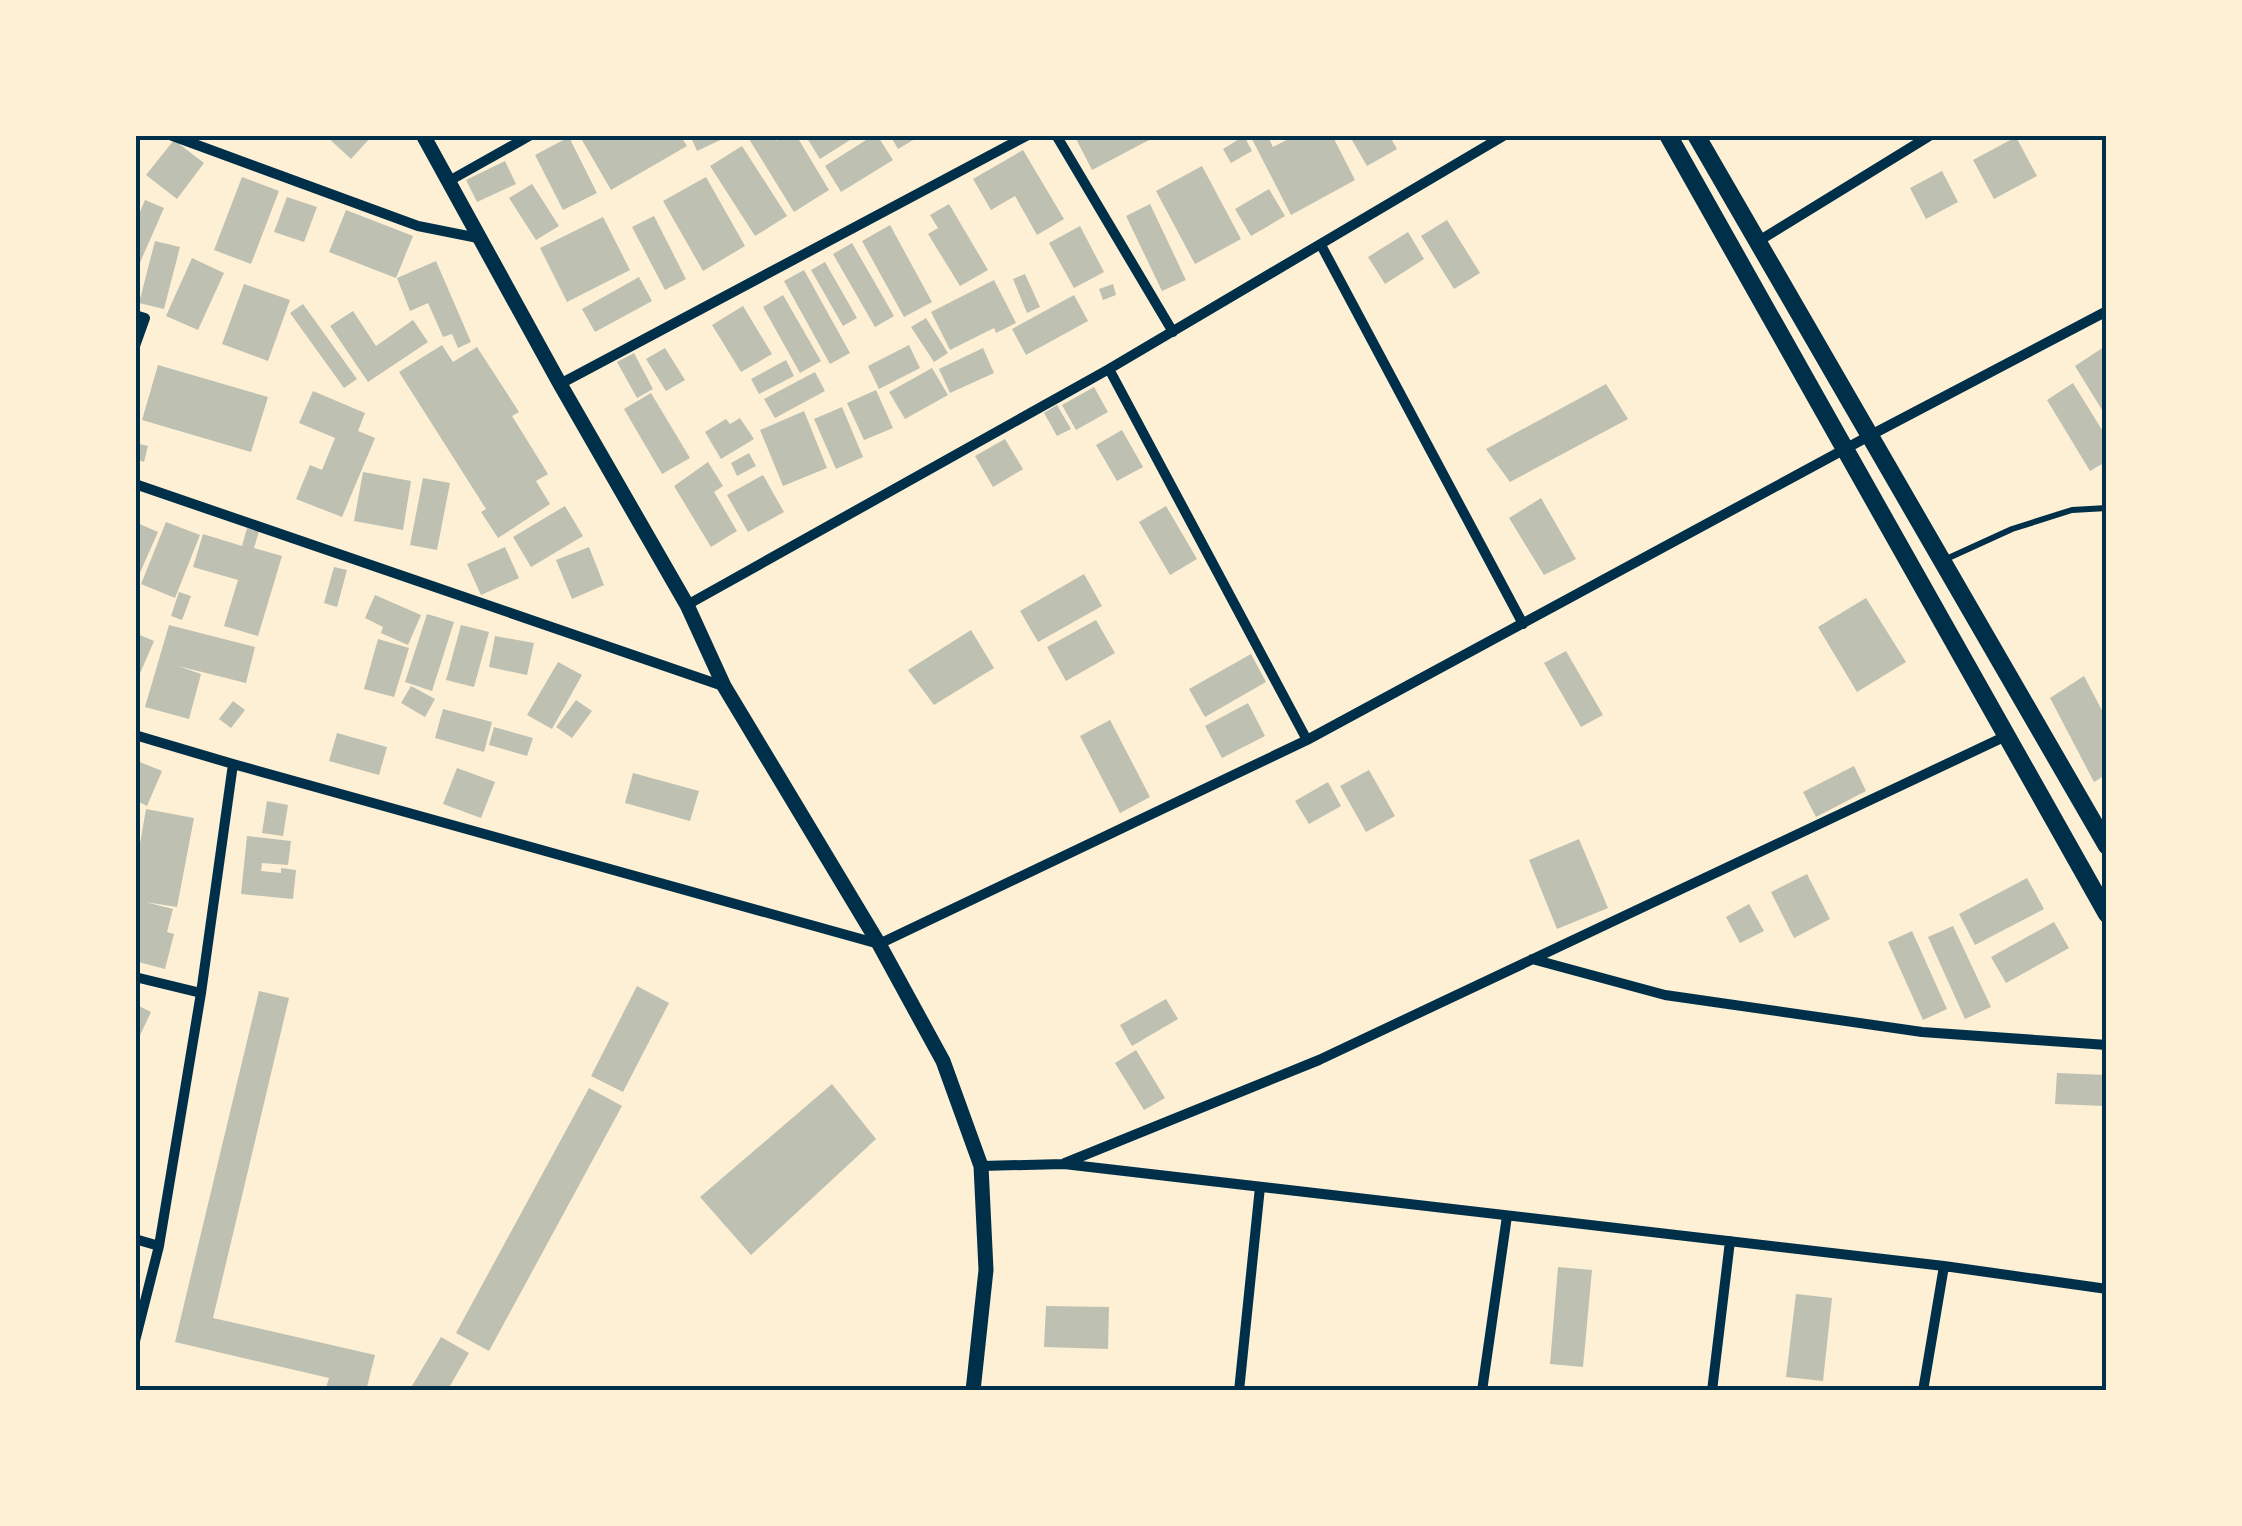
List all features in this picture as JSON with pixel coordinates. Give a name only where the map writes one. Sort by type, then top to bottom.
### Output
[{"type":"main road","points":[[1668,135],[2107,914]]},
{"type":"main road","points":[[1696,135],[2107,846]]},
{"type":"street","points":[[170,135],[418,226],[478,238]]},
{"type":"street","points":[[423,135],[687,605],[724,686],[943,1061],[981,1166],[986,1270],[973,1391]]},
{"type":"street","points":[[449,181],[530,135]]},
{"type":"street","points":[[560,384],[1028,135]]},
{"type":"street","points":[[1056,135],[1173,332]]},
{"type":"street","points":[[687,605],[1109,369],[1505,135]]},
{"type":"street","points":[[1756,242],[1931,135]]},
{"type":"street","points":[[1321,246],[1524,624]]},
{"type":"street","points":[[135,734],[878,944],[1307,740],[2107,310]]},
{"type":"street","points":[[135,314],[145,318],[135,346]]},
{"type":"street","points":[[1109,369],[1307,740]]},
{"type":"street","points":[[135,484],[724,686]]},
{"type":"street","points":[[1064,1164],[1319,1060],[2006,736]]},
{"type":"street","points":[[135,1341],[159,1246],[201,993],[233,764]]},
{"type":"street","points":[[1531,959],[1684,998],[1922,1032],[2107,1045]]},
{"type":"street","points":[[135,977],[201,993]]},
{"type":"street","points":[[981,1166],[1064,1164],[1944,1266],[2107,1289]]},
{"type":"street","points":[[1239,1391],[1260,1187]]},
{"type":"street","points":[[1482,1391],[1507,1216]]},
{"type":"street","points":[[135,1240],[159,1246]]},
{"type":"street","points":[[1712,1391],[1730,1241]]},
{"type":"street","points":[[1923,1391],[1944,1266]]},
{"type":"lane","points":[[1942,560],[2057,514],[2107,508]]},
{"type":"building","points":[[325,135],[367,135],[370,138],[351,159]]},
{"type":"building","points":[[579,135],[680,135],[687,146],[611,190]]},
{"type":"building","points":[[690,135],[731,135],[697,151]]},
{"type":"building","points":[[772,135],[776,141],[796,135],[829,190],[794,212],[749,139]]},
{"type":"building","points":[[805,135],[847,135],[850,140],[820,159]]},
{"type":"building","points":[[874,135],[893,160],[841,192],[825,166]]},
{"type":"building","points":[[890,135],[912,135],[915,139],[898,149]]},
{"type":"building","points":[[1074,135],[1149,135],[1151,139],[1092,170]]},
{"type":"building","points":[[1267,135],[1273,147],[1296,135],[1332,135],[1355,180],[1291,215],[1252,139]]},
{"type":"building","points":[[1349,135],[1389,135],[1397,149],[1367,166]]},
{"type":"building","points":[[1244,136],[1252,151],[1231,163],[1223,149]]},
{"type":"building","points":[[569,137],[597,193],[563,210],[535,155]]},
{"type":"building","points":[[2016,137],[2037,176],[1994,199],[1973,160]]},
{"type":"building","points":[[174,140],[204,163],[177,199],[146,175]]},
{"type":"building","points":[[742,146],[787,216],[755,236],[710,166]]},
{"type":"building","points":[[1023,150],[1064,219],[1037,235],[1015,196],[991,210],[973,179]]},
{"type":"building","points":[[505,161],[516,184],[477,202],[466,180]]},
{"type":"building","points":[[1202,166],[1241,239],[1195,264],[1156,191]]},
{"type":"building","points":[[1942,171],[1958,202],[1926,219],[1910,188]]},
{"type":"building","points":[[242,177],[279,191],[251,264],[214,250]]},
{"type":"building","points":[[706,177],[745,246],[703,271],[663,201]]},
{"type":"building","points":[[532,184],[559,226],[536,240],[509,198]]},
{"type":"building","points":[[1269,189],[1285,216],[1251,236],[1235,209]]},
{"type":"building","points":[[287,197],[317,207],[304,242],[274,232]]},
{"type":"building","points":[[145,200],[164,208],[135,274],[135,212],[139,214]]},
{"type":"building","points":[[949,204],[988,270],[960,286],[928,234],[938,228],[930,215]]},
{"type":"building","points":[[1150,204],[1186,280],[1162,291],[1126,216]]},
{"type":"building","points":[[346,210],[413,236],[396,278],[329,252]]},
{"type":"building","points":[[654,216],[686,279],[665,290],[632,227]]},
{"type":"building","points":[[603,217],[630,270],[567,302],[540,248]]},
{"type":"building","points":[[1447,220],[1480,273],[1454,289],[1421,236]]},
{"type":"building","points":[[890,225],[932,302],[904,317],[862,241]]},
{"type":"building","points":[[1080,226],[1104,272],[1074,288],[1049,243]]},
{"type":"building","points":[[1408,232],[1424,259],[1385,284],[1368,257]]},
{"type":"building","points":[[155,241],[180,247],[164,309],[139,303]]},
{"type":"building","points":[[852,243],[894,316],[875,327],[833,254]]},
{"type":"building","points":[[192,258],[224,273],[198,330],[166,316]]},
{"type":"building","points":[[436,261],[471,342],[458,348],[452,334],[443,337],[428,303],[410,311],[397,278]]},
{"type":"building","points":[[825,262],[857,318],[843,326],[811,270]]},
{"type":"building","points":[[804,270],[850,353],[830,364],[784,281]]},
{"type":"building","points":[[1025,274],[1040,307],[1027,313],[1013,279]]},
{"type":"building","points":[[639,277],[652,301],[595,332],[582,309]]},
{"type":"building","points":[[994,280],[1016,323],[996,333],[994,328],[950,350],[931,312]]},
{"type":"building","points":[[244,284],[290,300],[268,361],[222,344]]},
{"type":"building","points":[[1113,284],[1116,295],[1103,300],[1099,289]]},
{"type":"building","points":[[783,295],[821,361],[800,373],[763,307]]},
{"type":"building","points":[[1074,295],[1088,321],[1026,355],[1012,329]]},
{"type":"building","points":[[303,304],[357,379],[344,388],[290,313]]},
{"type":"building","points":[[743,306],[772,354],[741,372],[712,325]]},
{"type":"building","points":[[353,311],[376,346],[413,320],[428,342],[368,382],[330,326]]},
{"type":"building","points":[[926,318],[948,353],[934,362],[911,327]]},
{"type":"building","points":[[442,345],[453,362],[477,347],[519,412],[512,416],[548,474],[536,481],[550,504],[498,538],[481,512],[486,509],[399,372]]},
{"type":"building","points":[[909,345],[920,368],[879,389],[868,366]]},
{"type":"building","points":[[2107,345],[2107,418],[2075,366]]},
{"type":"building","points":[[665,348],[685,380],[666,391],[646,359]]},
{"type":"building","points":[[983,348],[994,373],[950,393],[939,369]]},
{"type":"building","points":[[634,353],[653,389],[637,398],[617,362]]},
{"type":"building","points":[[786,360],[794,376],[759,394],[751,379]]},
{"type":"building","points":[[158,365],[268,397],[251,452],[142,420]]},
{"type":"building","points":[[932,368],[948,395],[905,419],[889,392]]},
{"type":"building","points":[[815,372],[825,391],[775,418],[764,399]]},
{"type":"building","points":[[2073,383],[2107,438],[2107,461],[2090,471],[2047,400]]},
{"type":"building","points":[[1606,384],[1628,419],[1510,482],[1486,449]]},
{"type":"building","points":[[1094,387],[1108,412],[1076,430],[1062,405]]},
{"type":"building","points":[[876,390],[893,428],[864,440],[847,403]]},
{"type":"building","points":[[313,391],[365,413],[358,431],[375,438],[342,517],[296,499],[310,465],[322,470],[335,438],[299,423]]},
{"type":"building","points":[[651,393],[690,458],[662,474],[624,409]]},
{"type":"building","points":[[1057,405],[1071,429],[1057,436],[1044,413]]},
{"type":"building","points":[[842,407],[863,457],[836,469],[814,419]]},
{"type":"building","points":[[804,411],[827,468],[783,486],[760,430]]},
{"type":"building","points":[[740,418],[754,439],[721,459],[705,432],[726,419],[730,424]]},
{"type":"building","points":[[1122,430],[1143,467],[1117,481],[1096,445]]},
{"type":"building","points":[[1005,439],[1023,469],[993,487],[975,456]]},
{"type":"building","points":[[135,443],[148,446],[144,462],[135,459]]},
{"type":"building","points":[[749,453],[756,466],[737,476],[731,463]]},
{"type":"building","points":[[708,462],[723,486],[714,492],[737,531],[711,547],[674,486]]},
{"type":"building","points":[[363,472],[411,481],[403,530],[354,521]]},
{"type":"building","points":[[763,475],[784,512],[748,532],[727,495]]},
{"type":"building","points":[[423,478],[450,483],[437,550],[410,545]]},
{"type":"building","points":[[1541,498],[1576,559],[1544,575],[1509,518]]},
{"type":"building","points":[[565,506],[583,536],[531,567],[513,537]]},
{"type":"building","points":[[1166,506],[1197,559],[1170,575],[1139,522]]},
{"type":"building","points":[[135,522],[158,532],[135,584]]},
{"type":"building","points":[[166,522],[200,535],[175,598],[141,584]]},
{"type":"building","points":[[247,528],[259,531],[254,548],[282,556],[258,636],[224,626],[238,580],[193,567],[203,534],[242,546]]},
{"type":"building","points":[[505,547],[519,578],[481,595],[467,564]]},
{"type":"building","points":[[589,547],[604,585],[572,599],[556,560]]},
{"type":"building","points":[[334,567],[347,570],[337,607],[324,603]]},
{"type":"building","points":[[1084,574],[1102,606],[1038,642],[1020,611]]},
{"type":"building","points":[[179,592],[191,596],[182,620],[171,616]]},
{"type":"building","points":[[375,595],[421,615],[408,645],[381,633],[383,627],[365,618]]},
{"type":"building","points":[[1866,598],[1906,662],[1857,692],[1818,627]]},
{"type":"building","points":[[427,614],[454,622],[432,691],[405,682]]},
{"type":"building","points":[[1096,620],[1115,653],[1066,681],[1047,647]]},
{"type":"building","points":[[169,625],[255,647],[246,683],[178,666],[201,674],[189,719],[145,707]]},
{"type":"building","points":[[461,625],[489,632],[474,687],[446,680]]},
{"type":"building","points":[[971,630],[994,668],[934,705],[908,670]]},
{"type":"building","points":[[135,633],[154,641],[135,685]]},
{"type":"building","points":[[495,636],[534,643],[527,675],[489,667]]},
{"type":"building","points":[[378,639],[409,648],[394,697],[364,689]]},
{"type":"building","points":[[1566,651],[1603,715],[1581,727],[1544,663]]},
{"type":"building","points":[[1251,654],[1266,682],[1205,717],[1189,689]]},
{"type":"building","points":[[558,662],[582,675],[552,729],[527,715]]},
{"type":"building","points":[[2084,676],[2107,720],[2107,774],[2094,782],[2050,698]]},
{"type":"building","points":[[411,686],[435,699],[425,717],[401,703]]},
{"type":"building","points":[[576,700],[592,711],[572,738],[556,727]]},
{"type":"building","points":[[233,701],[245,710],[231,728],[219,719]]},
{"type":"building","points":[[1248,703],[1265,736],[1222,758],[1205,726]]},
{"type":"building","points":[[443,709],[492,722],[484,752],[435,738]]},
{"type":"building","points":[[1110,720],[1150,797],[1120,813],[1080,736]]},
{"type":"building","points":[[494,727],[533,738],[527,756],[489,745]]},
{"type":"building","points":[[337,733],[387,747],[379,775],[329,761]]},
{"type":"building","points":[[135,760],[162,771],[147,806],[135,800]]},
{"type":"building","points":[[1854,766],[1866,791],[1816,817],[1803,792]]},
{"type":"building","points":[[457,768],[495,782],[481,818],[443,804]]},
{"type":"building","points":[[1369,770],[1395,816],[1366,832],[1340,786]]},
{"type":"building","points":[[633,773],[699,791],[690,821],[625,803]]},
{"type":"building","points":[[1328,782],[1341,806],[1309,824],[1295,801]]},
{"type":"building","points":[[267,801],[288,805],[283,836],[262,833]]},
{"type":"building","points":[[146,809],[194,818],[177,907],[145,902],[173,909],[167,932],[174,934],[165,969],[135,961],[135,854],[138,855]]},
{"type":"building","points":[[247,836],[291,841],[288,865],[262,863],[261,871],[296,870],[293,899],[241,894]]},
{"type":"building","points":[[1579,839],[1608,908],[1557,929],[1529,860]]},
{"type":"building","points":[[1807,874],[1830,919],[1794,938],[1771,892]]},
{"type":"building","points":[[2027,878],[2044,909],[1975,945],[1959,914]]},
{"type":"building","points":[[1749,904],[1764,931],[1740,943],[1726,917]]},
{"type":"building","points":[[2054,922],[2069,948],[2006,983],[1991,957]]},
{"type":"building","points":[[1953,926],[1991,1007],[1965,1019],[1928,937]]},
{"type":"building","points":[[1912,931],[1947,1009],[1923,1020],[1888,942]]},
{"type":"building","points":[[637,986],[669,1003],[623,1092],[591,1076]]},
{"type":"building","points":[[259,991],[289,998],[213,1318],[375,1355],[366,1391],[325,1391],[329,1378],[175,1342]]},
{"type":"building","points":[[1166,999],[1178,1019],[1132,1046],[1120,1025]]},
{"type":"building","points":[[135,1004],[151,1012],[135,1046]]},
{"type":"building","points":[[1136,1050],[1165,1098],[1144,1110],[1115,1063]]},
{"type":"building","points":[[2057,1073],[2107,1075],[2106,1106],[2055,1104]]},
{"type":"building","points":[[832,1084],[876,1139],[751,1255],[700,1197]]},
{"type":"building","points":[[589,1088],[622,1106],[489,1351],[456,1333]]},
{"type":"building","points":[[1558,1267],[1592,1270],[1583,1367],[1550,1364]]},
{"type":"building","points":[[1796,1294],[1832,1298],[1823,1381],[1786,1377]]},
{"type":"building","points":[[1046,1306],[1109,1307],[1108,1349],[1044,1347]]},
{"type":"building","points":[[441,1337],[469,1353],[447,1391],[409,1391]]}]
